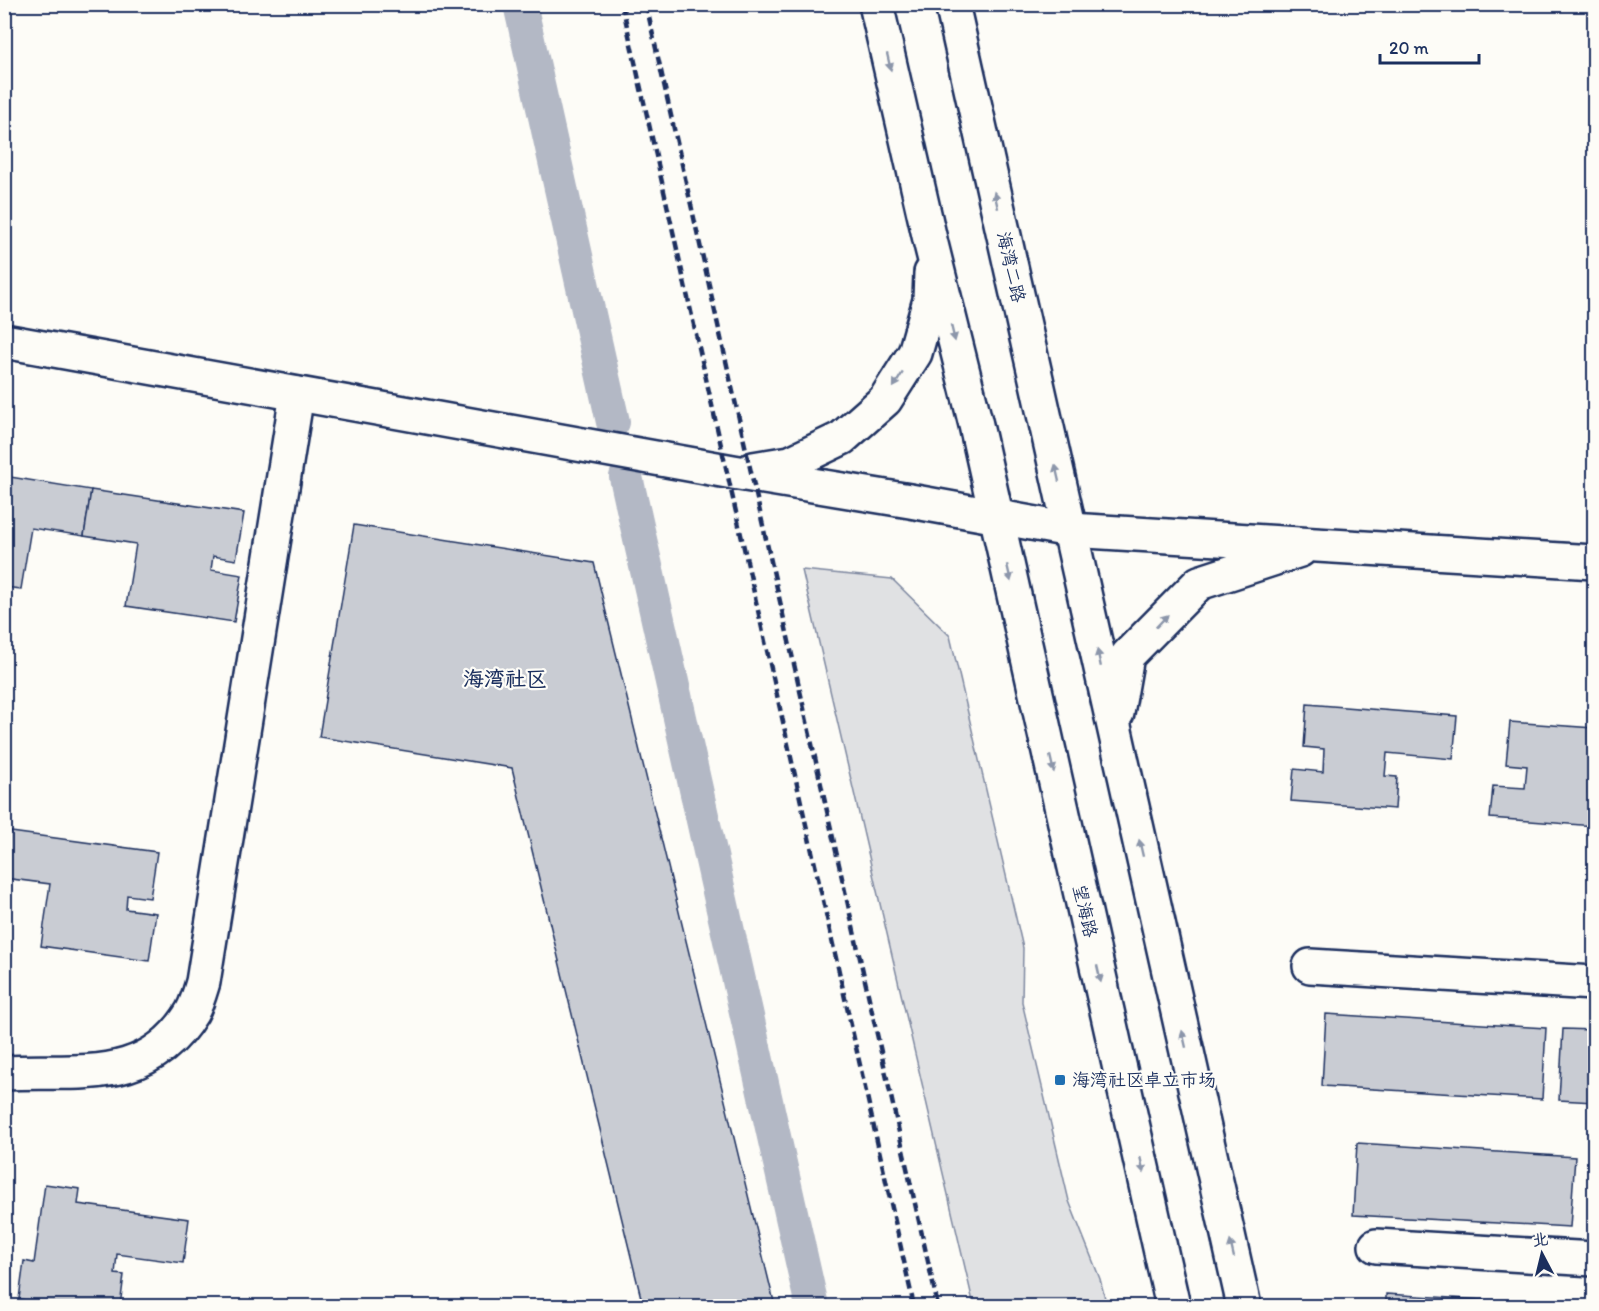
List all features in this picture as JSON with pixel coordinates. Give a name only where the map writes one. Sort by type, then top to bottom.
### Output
[{"type":"street","points":[[876,4],[996,516]]},
{"type":"street","name":"海湾二路","points":[[952,4],[1070,530]]},
{"type":"street","points":[[733,472],[790,463],[842,438],[885,400],[915,353],[918,343],[930,300],[931,244]]},
{"type":"street","points":[[4,341],[1070,530],[1594,562]]},
{"type":"street","points":[[4,1073],[90,1073],[121,1068],[149,1056],[174,1037],[193,1011],[203,982],[297,394]]},
{"type":"street","name":"望海路","points":[[996,516],[1173,1306]]},
{"type":"street","points":[[1070,530],[1245,1306]]},
{"type":"street","points":[[1114,727],[1127,656],[1199,583],[1316,545]]},
{"type":"street","points":[[1310,966],[1594,983]]},
{"type":"street","points":[[1376,1246],[1594,1259]]},
{"type":"shaded area","points":[[802,570],[892,579],[950,636],[1023,948],[1022,1002],[1069,1201],[1100,1279],[1107,1306],[974,1306]]},
{"type":"building","points":[[4,476],[91,490],[84,536],[31,528],[21,589],[4,587]]},
{"type":"building","points":[[91,490],[244,513],[236,560],[213,556],[211,570],[242,575],[234,622],[126,606],[136,544],[84,536]]},
{"type":"building","points":[[354,525],[594,563],[775,1306],[643,1306],[512,768],[319,737]]},
{"type":"building","points":[[1307,704],[1457,716],[1453,759],[1387,753],[1385,776],[1397,777],[1395,809],[1291,801],[1294,769],[1323,772],[1324,749],[1304,747]]},
{"type":"building","points":[[1510,722],[1594,728],[1594,771],[1589,771],[1588,793],[1594,794],[1594,826],[1490,818],[1493,786],[1525,788],[1527,766],[1506,764]]},
{"type":"building","points":[[4,831],[157,852],[150,898],[127,895],[126,909],[156,913],[149,961],[41,946],[50,884],[4,878]]},
{"type":"building","points":[[1326,1014],[1546,1028],[1542,1099],[1322,1086]]},
{"type":"building","points":[[1563,1029],[1594,1030],[1594,1102],[1559,1100]]},
{"type":"building","points":[[1357,1143],[1575,1157],[1570,1227],[1353,1215]]},
{"type":"building","points":[[1593,1158],[1594,1229],[1588,1229]]},
{"type":"building","points":[[45,1184],[80,1189],[78,1204],[189,1219],[183,1263],[117,1254],[115,1274],[124,1275],[120,1306],[72,1306],[19,1299],[24,1261],[34,1263]]},
{"type":"building","points":[[1386,1294],[1584,1306],[1386,1306]]},
{"type":"waterway","points":[[520,4],[613,422]]},
{"type":"waterway","points":[[626,477],[812,1306]]},
{"type":"railway","points":[[622,4],[914,1306]]},
{"type":"railway","points":[[646,4],[938,1306]]},
{"type":"place","name":"海湾社区卓立市场","points":[[1060,1080]]},
{"type":"district","name":"海湾社区","points":[[505,678]]}]
